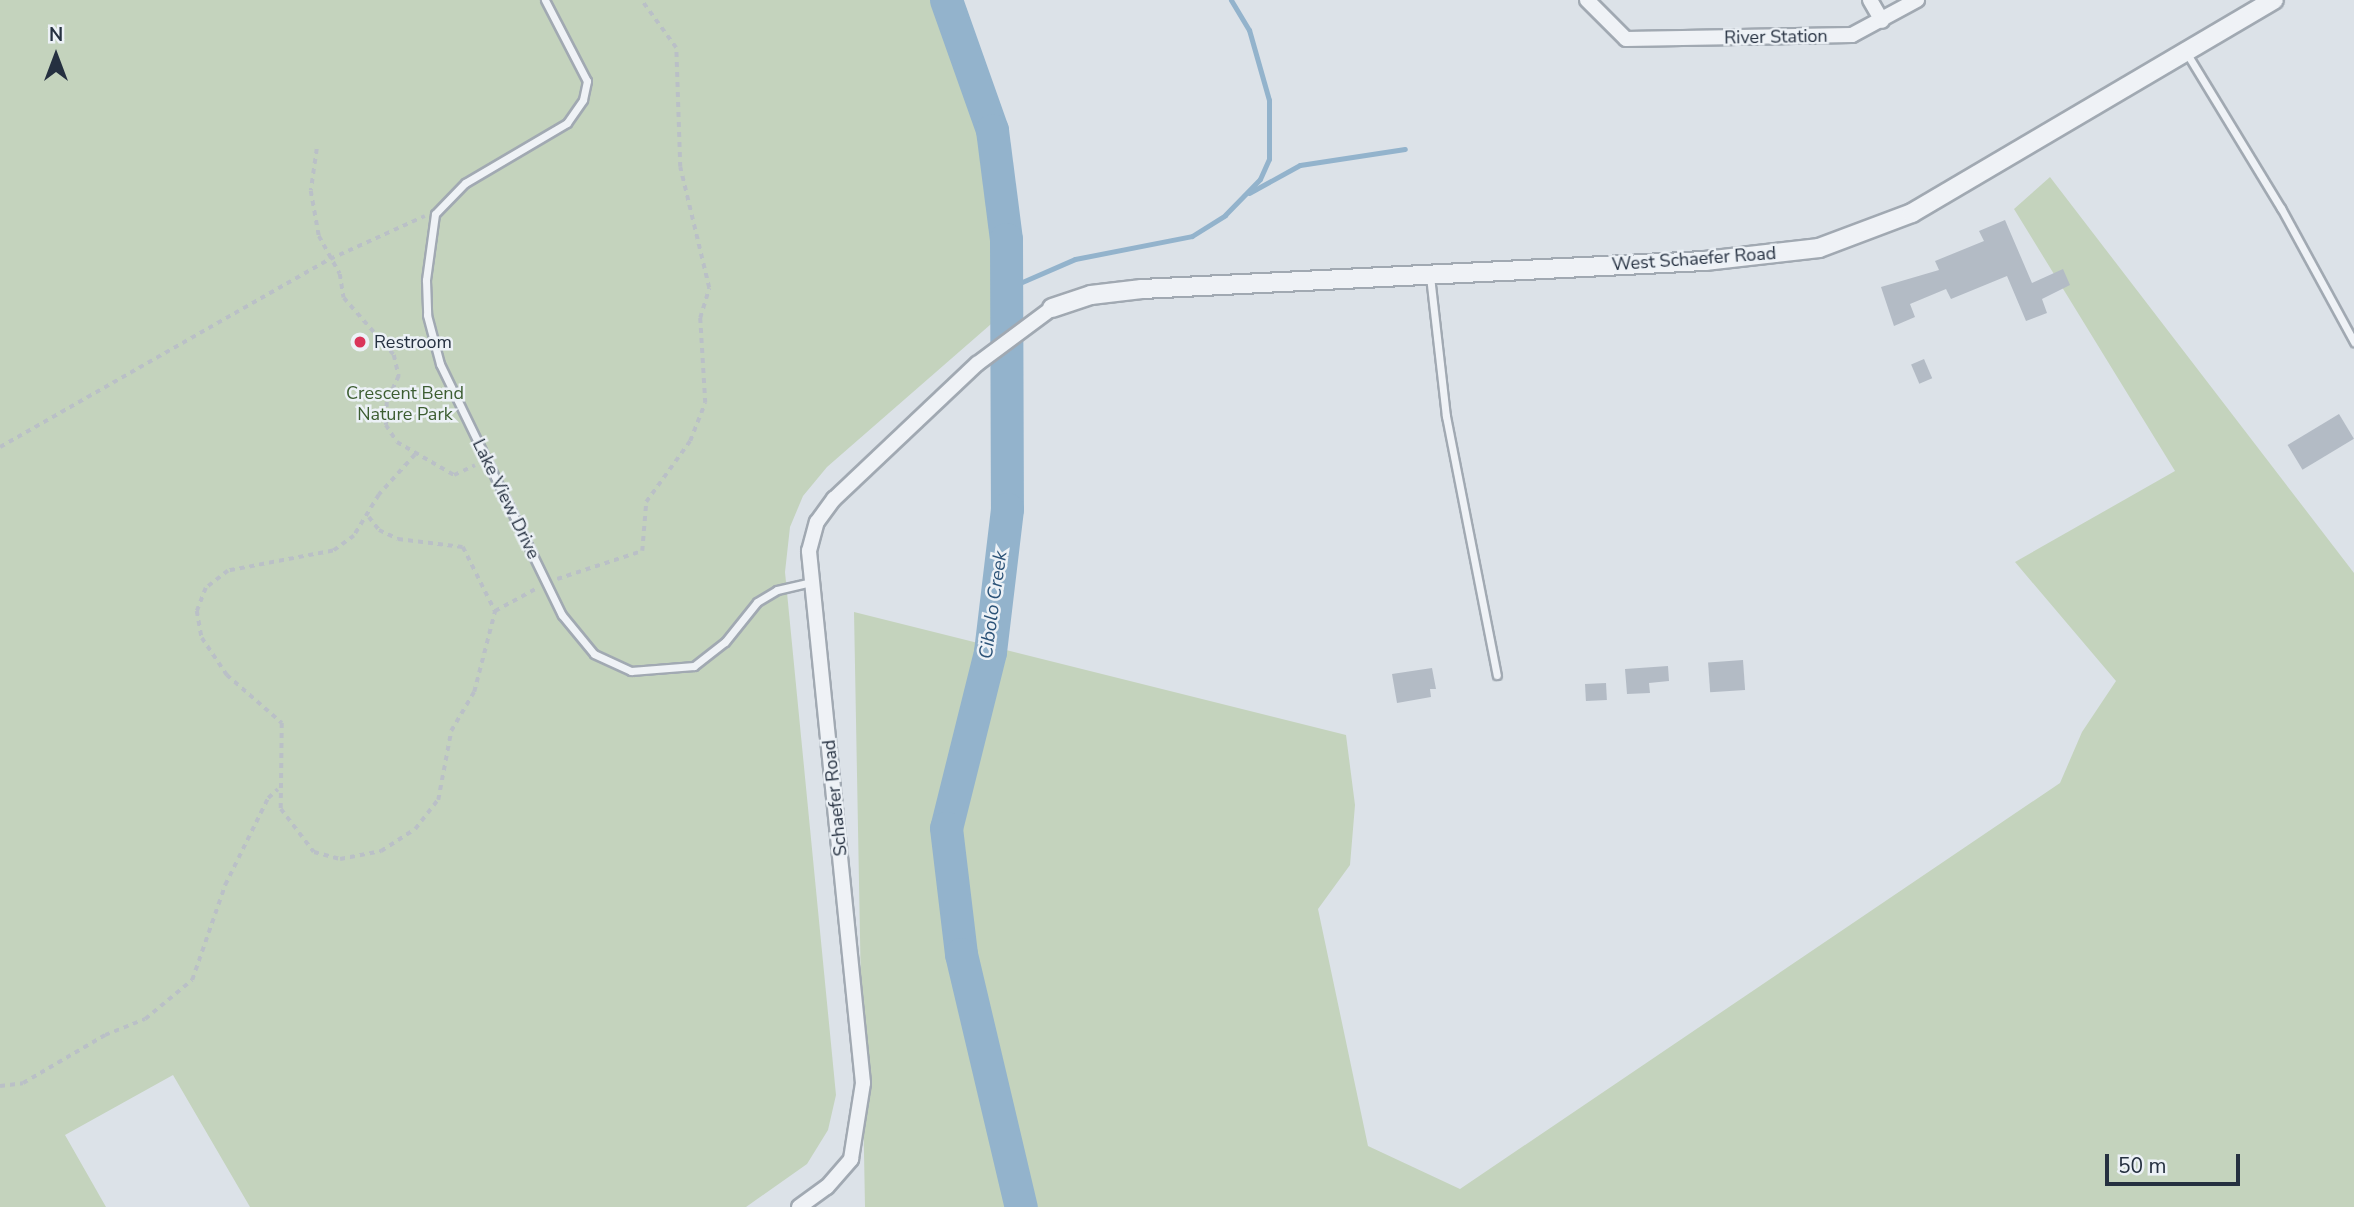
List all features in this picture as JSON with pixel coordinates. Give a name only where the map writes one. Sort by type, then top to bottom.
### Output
[{"type":"street","name":"River Station","points":[[1587,0],[1626,39],[1852,35],[1917,0]]},
{"type":"street","points":[[1870,0],[1882,21]]},
{"type":"street","name":"West Schaefer Road","points":[[1052,308],[1108,292],[1705,261],[1819,248],[1912,213],[2274,0]]},
{"type":"street","name":"Schaefer Road","points":[[799,1207],[827,1187],[851,1159],[863,1083],[809,551],[817,522],[834,499],[1016,330],[1052,308]]},
{"type":"lane","points":[[435,214],[464,183],[567,123],[583,100],[587,81],[545,0]]},
{"type":"lane","points":[[2185,52],[2281,208],[2354,342]]},
{"type":"lane","name":"Lake View Drive","points":[[435,214],[428,237],[427,315],[440,364],[562,615],[594,654],[631,671],[659,671],[694,666],[725,642],[757,602],[777,590],[814,582]]},
{"type":"lane","points":[[1430,275],[1442,391],[1497,675]]},
{"type":"path","points":[[495,611],[546,583],[642,551],[646,502],[690,441],[705,403],[700,318],[709,288],[680,167],[676,48],[641,0]]},
{"type":"path","points":[[317,149],[312,205],[344,298],[394,355],[399,376],[387,402],[386,425],[415,455],[429,457],[454,475],[487,459]]},
{"type":"path","points":[[0,447],[330,259],[409,218],[435,214]]},
{"type":"path","points":[[369,517],[379,530],[398,539],[463,547],[495,611],[474,692],[451,731],[438,800],[415,829],[381,851],[340,859],[314,852],[293,832],[278,789],[282,723],[227,675],[202,638],[197,611],[206,588],[228,571],[333,551],[369,517],[379,495],[415,455]]},
{"type":"path","points":[[0,1087],[23,1083],[105,1035],[145,1019],[192,980],[225,885],[268,798],[278,789]]},
{"type":"green space","name":"Crescent Bend Nature Park","points":[[0,0],[946,0],[992,130],[1006,239],[1006,311],[827,467],[803,496],[790,527],[785,572],[836,1095],[828,1130],[807,1164],[746,1207],[250,1207],[173,1075],[65,1135],[106,1207],[0,1207]]},
{"type":"green space","points":[[2050,177],[2354,573],[2354,1207],[865,1207],[854,612],[1346,735],[1355,805],[1350,865],[1318,909],[1368,1146],[1460,1189],[2060,783],[2082,732],[2116,681],[2015,562],[2175,471],[2014,209]]},
{"type":"building","points":[[2005,220],[2032,283],[2063,269],[2070,285],[2042,299],[2047,313],[2026,321],[2007,276],[1951,299],[1946,289],[1910,304],[1915,317],[1894,326],[1881,287],[1939,270],[1935,261],[1984,241],[1979,231]]},
{"type":"building","points":[[1924,359],[1932,378],[1919,384],[1911,364]]},
{"type":"building","points":[[2339,414],[2354,439],[2303,470],[2288,445]]},
{"type":"building","points":[[1743,660],[1745,690],[1710,692],[1708,662]]},
{"type":"building","points":[[1668,666],[1669,681],[1649,683],[1650,693],[1627,694],[1625,669]]},
{"type":"building","points":[[1432,668],[1436,689],[1430,689],[1431,697],[1397,703],[1392,674]]},
{"type":"building","points":[[1606,683],[1607,700],[1586,701],[1585,684]]},
{"type":"waterway","name":"Cibolo Creek","points":[[946,0],[992,130],[1006,239],[1007,509],[990,652],[946,828],[961,954],[1021,1207]]},
{"type":"waterway","points":[[1006,289],[1075,259],[1192,236],[1225,215],[1260,179],[1269,159],[1269,100],[1249,30],[1231,0]]},
{"type":"waterway","points":[[1249,193],[1300,165],[1405,149]]},
{"type":"place","name":"Restroom","points":[[360,342]]}]
